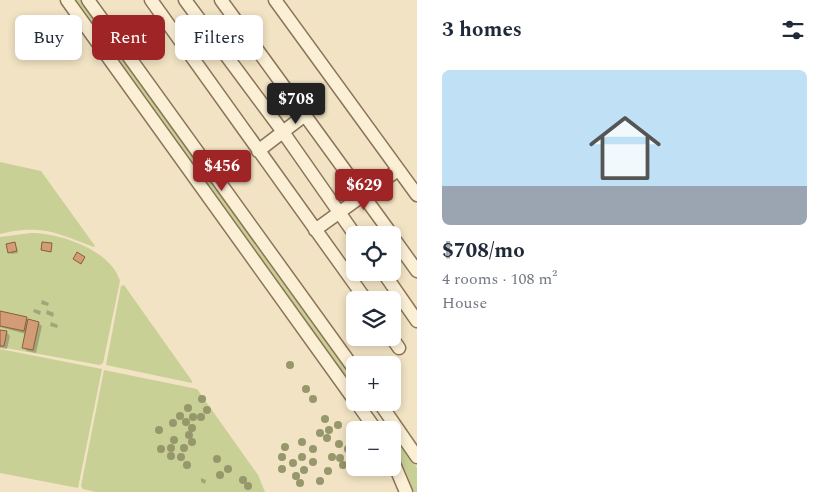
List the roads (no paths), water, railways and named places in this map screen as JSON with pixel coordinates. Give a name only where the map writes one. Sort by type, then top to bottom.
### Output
[{"type":"street","points":[[67,0],[346,388]]},
{"type":"street","points":[[88,0],[346,358]]},
{"type":"street","points":[[151,0],[359,291]]},
{"type":"street","points":[[185,0],[284,132],[349,226]]},
{"type":"street","points":[[221,0],[385,226]]},
{"type":"street","points":[[275,0],[417,195]]},
{"type":"street","points":[[258,151],[306,115]]},
{"type":"street","points":[[315,230],[398,170]]},
{"type":"street","points":[[401,249],[417,271]]},
{"type":"street","points":[[389,281],[417,320]]},
{"type":"street","points":[[384,411],[417,457]]},
{"type":"street","points":[[399,476],[406,492]]}]
